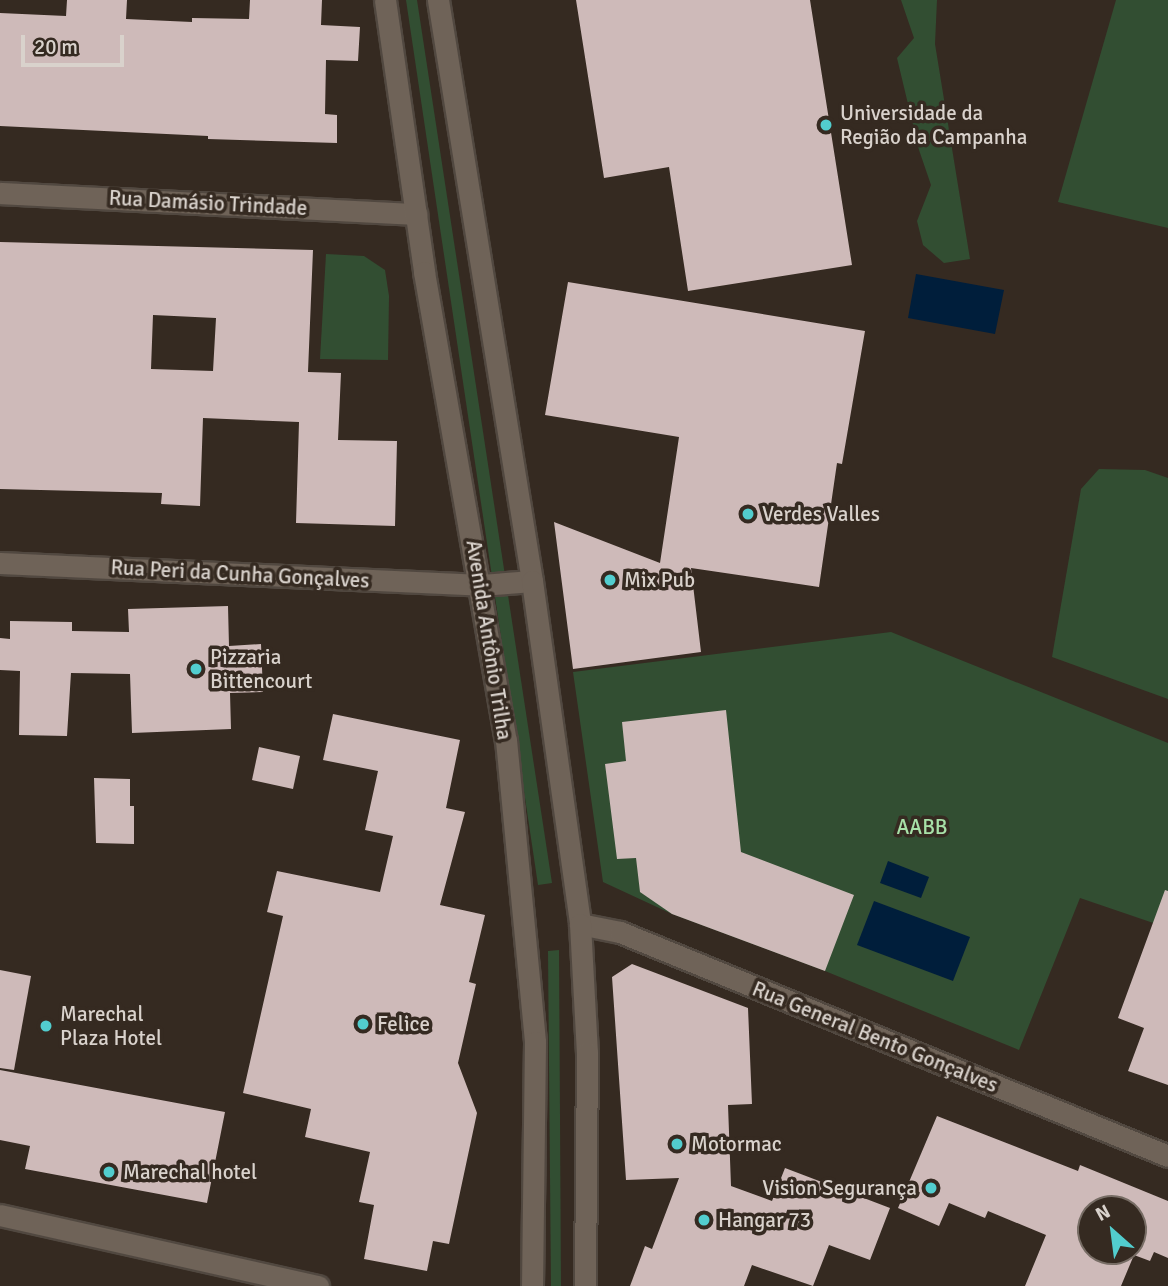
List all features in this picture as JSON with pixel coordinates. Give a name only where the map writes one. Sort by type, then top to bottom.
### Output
[{"type":"main road","name":"Avenida Antônio Trilha","points":[[385,0],[416,214],[506,740],[535,1042],[532,1286]]},
{"type":"main road","points":[[438,0],[532,581],[580,923],[587,1053],[585,1286]]},
{"type":"main road","name":"Rua Damásio Trindade","points":[[0,193],[416,214]]},
{"type":"main road","name":"Rua Peri da Cunha Gonçalves","points":[[0,563],[481,585],[532,581]]},
{"type":"main road","name":"Rua General Bento Gonçalves","points":[[580,923],[620,932],[1168,1156]]},
{"type":"main road","points":[[0,1214],[318,1286]]},
{"type":"green space","points":[[406,0],[417,0],[552,883],[538,885]]},
{"type":"green space","points":[[901,0],[937,0],[935,44],[970,259],[944,263],[923,245],[917,221],[931,185],[919,150],[897,58],[914,38]]},
{"type":"green space","points":[[1116,0],[1168,0],[1168,228],[1058,202]]},
{"type":"green space","points":[[326,254],[364,256],[385,270],[389,296],[388,360],[320,359]]},
{"type":"green space","points":[[1099,469],[1145,470],[1168,478],[1168,699],[1052,657],[1081,489]]},
{"type":"green space","name":"AABB","points":[[891,632],[1168,743],[1168,928],[1080,898],[1019,1050],[825,971],[672,914],[603,882],[573,672]]},
{"type":"green space","points":[[559,950],[561,1286],[551,1286],[548,951]]},
{"type":"water","points":[[916,274],[1004,290],[995,334],[908,318]]},
{"type":"water","points":[[888,861],[929,877],[921,898],[880,883]]},
{"type":"water","points":[[874,901],[970,937],[953,981],[857,945]]},
{"type":"building","points":[[67,0],[127,0],[126,19],[192,22],[192,18],[249,19],[250,0],[322,0],[321,25],[360,27],[358,61],[326,60],[325,114],[337,115],[337,143],[208,139],[208,136],[0,126],[0,13],[66,16]]},
{"type":"building","points":[[576,0],[810,0],[852,265],[688,291],[669,167],[604,178]]},
{"type":"building","points":[[0,242],[313,250],[308,372],[341,373],[338,440],[397,441],[395,526],[296,523],[299,422],[203,418],[200,506],[161,504],[162,493],[0,489]],"holes":[[[153,315],[216,318],[213,371],[151,369]]]},
{"type":"building","points":[[568,282],[865,331],[842,464],[837,463],[819,587],[691,568],[701,652],[573,669],[554,522],[660,563],[679,437],[545,415]]},
{"type":"building","name":"Pizzaria Bittencourt","points":[[228,606],[229,646],[261,644],[263,692],[230,693],[231,729],[132,733],[130,674],[71,673],[67,736],[19,735],[20,671],[0,670],[0,638],[10,639],[10,621],[72,622],[72,631],[129,632],[128,609]]},
{"type":"building","points":[[726,710],[741,852],[854,895],[825,971],[672,914],[640,892],[636,858],[617,859],[605,764],[626,761],[622,722]]},
{"type":"building","points":[[333,714],[460,740],[446,808],[465,812],[440,905],[485,915],[469,982],[476,984],[458,1063],[477,1113],[449,1244],[433,1241],[427,1271],[364,1259],[374,1205],[359,1202],[370,1152],[305,1137],[311,1109],[243,1093],[283,916],[267,912],[277,871],[380,892],[393,836],[365,830],[378,771],[323,760]]},
{"type":"building","points":[[259,747],[300,756],[293,789],[252,780]]},
{"type":"building","points":[[94,778],[130,779],[130,806],[134,806],[134,844],[96,843]]},
{"type":"building","points":[[1165,890],[1168,891],[1168,1085],[1128,1071],[1144,1028],[1118,1018]]},
{"type":"building","points":[[632,964],[748,1008],[752,1104],[728,1105],[731,1186],[772,1201],[785,1168],[890,1208],[870,1260],[829,1245],[813,1286],[752,1265],[744,1286],[630,1286],[645,1246],[652,1249],[679,1178],[626,1180],[612,977]]},
{"type":"building","points":[[0,970],[31,976],[14,1070],[0,1068]]},
{"type":"building","points":[[0,1070],[225,1112],[207,1203],[25,1169],[30,1146],[0,1140]]},
{"type":"building","points":[[937,1116],[1078,1171],[1080,1165],[1168,1201],[1168,1258],[1154,1252],[1150,1261],[1147,1260],[1147,1195],[1077,1195],[1077,1265],[1130,1265],[1121,1286],[1025,1286],[1046,1235],[988,1211],[985,1218],[949,1203],[939,1226],[898,1208]]},
{"type":"place","name":"Universidade da Região da Campanha","points":[[826,125]]},
{"type":"place","name":"Verdes Valles","points":[[748,514]]},
{"type":"place","name":"Mix Pub","points":[[610,580]]},
{"type":"place","name":"Pizzaria Bittencourt","points":[[196,669]]},
{"type":"place","name":"Felice","points":[[363,1024]]},
{"type":"place","name":"Marechal Plaza Hotel","points":[[46,1026]]},
{"type":"place","name":"Motormac","points":[[677,1144]]},
{"type":"place","name":"Marechal hotel","points":[[109,1172]]},
{"type":"place","name":"Vision Segurança","points":[[931,1188]]},
{"type":"place","name":"Hangar 73","points":[[704,1220]]}]
